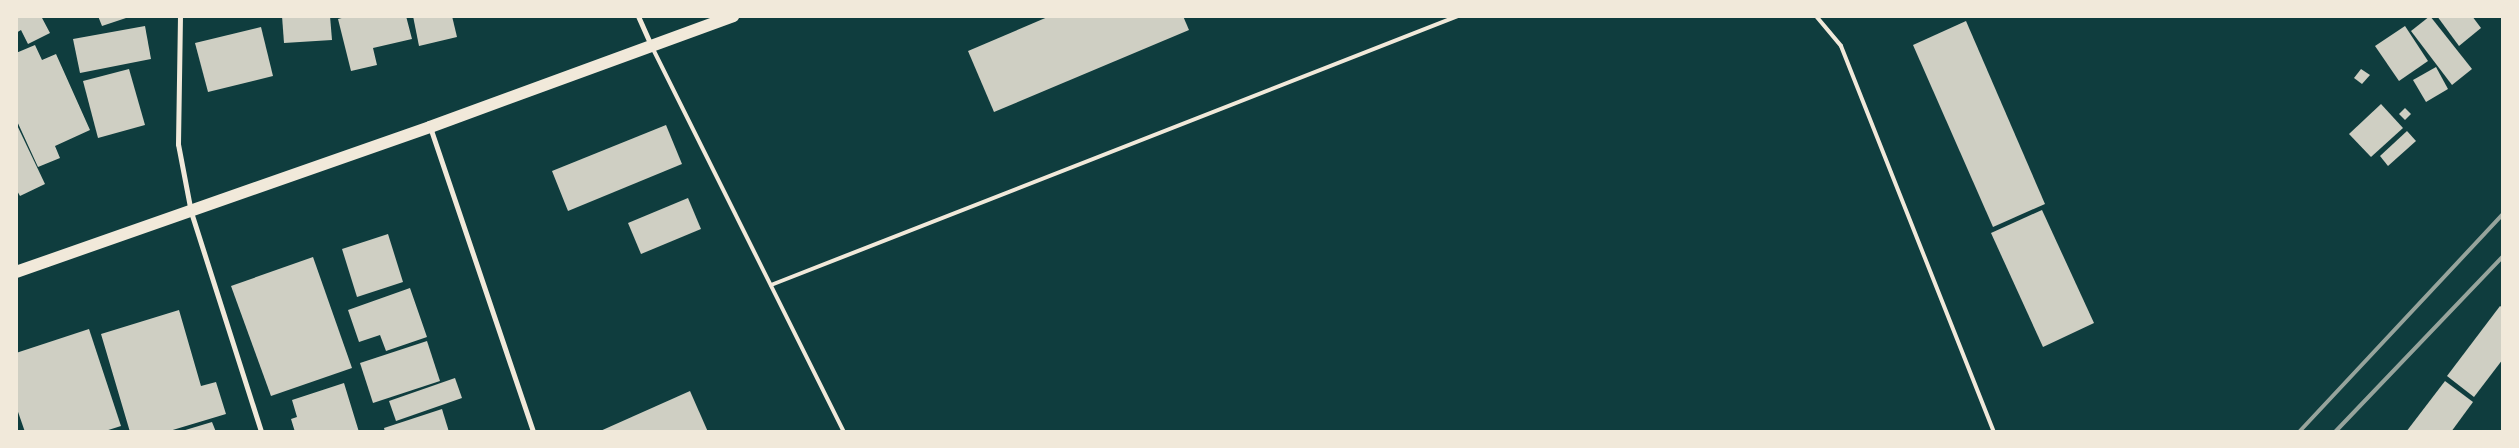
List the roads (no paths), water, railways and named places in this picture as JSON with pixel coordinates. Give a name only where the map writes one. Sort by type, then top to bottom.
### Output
[{"type":"main road","points":[[16,272],[430,127],[733,16]]},
{"type":"street","points":[[180,16],[178,144],[191,212],[261,432]]},
{"type":"street","points":[[638,16],[651,45]]},
{"type":"street","points":[[430,127],[533,432]]},
{"type":"lane","points":[[771,285],[1458,16]]},
{"type":"lane","points":[[1816,16],[1841,46],[1994,432]]},
{"type":"lane","points":[[651,45],[844,432]]},
{"type":"railway","points":[[2299,432],[2503,214]]},
{"type":"railway","points":[[2335,432],[2503,256]]}]
